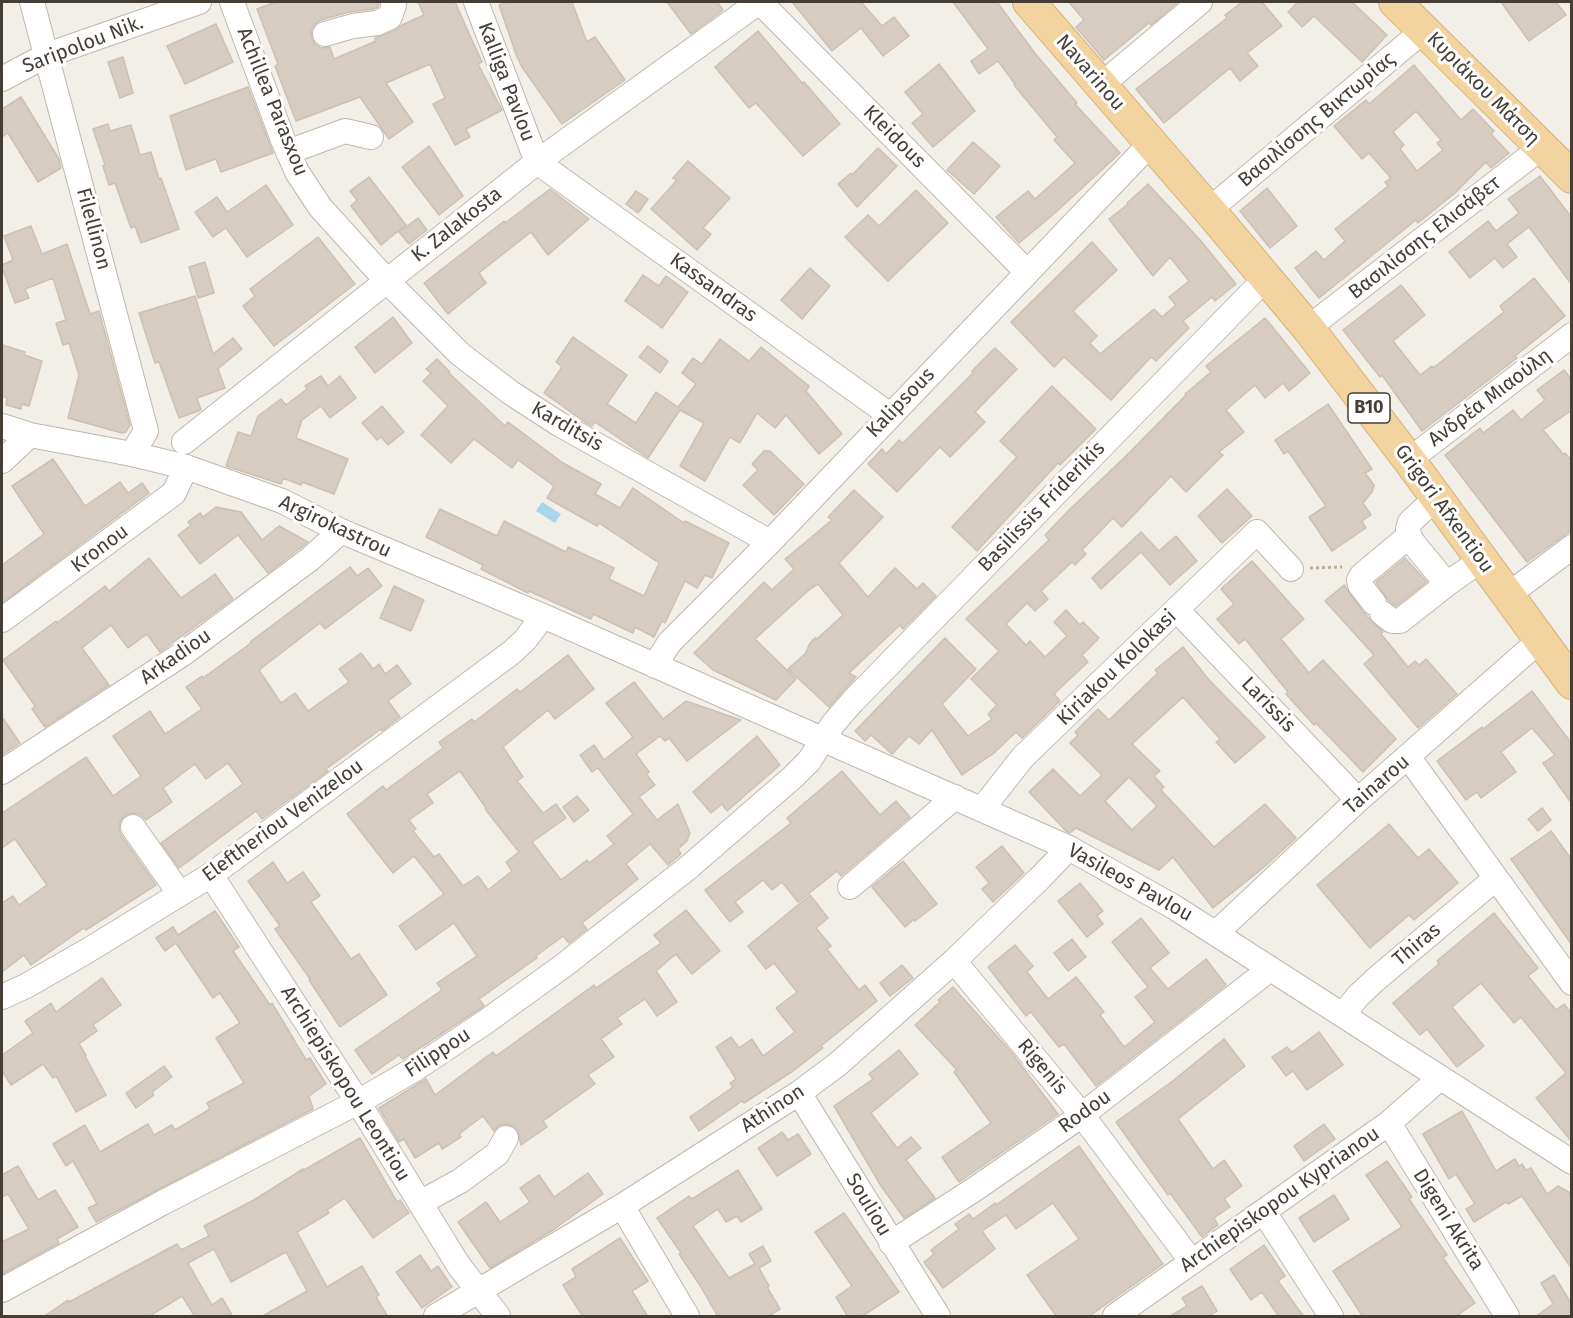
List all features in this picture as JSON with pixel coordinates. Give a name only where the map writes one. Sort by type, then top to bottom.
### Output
[{"type":"main road","name":"Navarinou","points":[[1029,2],[1151,143]]},
{"type":"main road","name":"Κυριάκου Μάτση","points":[[1395,2],[1542,147],[1570,171]]},
{"type":"main road","name":"Grigori Afxentiou","points":[[1151,143],[1308,328],[1409,460],[1572,683]]},
{"type":"street","name":"Filellinon","points":[[32,2],[146,431]]},
{"type":"street","name":"Saripolou Nik.","points":[[2,79],[47,55],[199,2]]},
{"type":"street","name":"Achillea Parasxou","points":[[232,2],[297,172],[320,207],[387,281]]},
{"type":"street","points":[[325,34],[353,26],[377,23],[390,17],[393,2]]},
{"type":"street","name":"Kalliga Pavlou","points":[[476,2],[537,162]]},
{"type":"street","name":"K. Zalakosta","points":[[184,442],[537,162],[760,2]]},
{"type":"street","name":"Kleidous","points":[[760,2],[1027,272]]},
{"type":"street","points":[[1100,86],[1200,2]]},
{"type":"street","name":"Βασιλίσσης Βικτωρίας","points":[[1209,210],[1424,30]]},
{"type":"street","points":[[288,153],[345,131],[371,137]]},
{"type":"street","name":"Kalipsous","points":[[655,666],[669,643],[770,542],[1151,143]]},
{"type":"street","name":"Βασιλίσσης Ελισάβετ","points":[[1308,328],[1542,147]]},
{"type":"street","name":"Kassandras","points":[[537,162],[890,415]]},
{"type":"street","name":"Basilissis Friderikis","points":[[823,740],[852,702],[1266,278]]},
{"type":"street","name":"Karditsis","points":[[387,281],[460,354],[511,393],[559,424],[770,542]]},
{"type":"street","name":"Ανδρέα Μιαούλη","points":[[1409,460],[1572,335]]},
{"type":"street","name":"Argirokastrou","points":[[2,426],[30,435],[187,467],[282,501],[341,531],[655,666]]},
{"type":"street","points":[[132,454],[146,431],[184,442],[187,467]]},
{"type":"street","points":[[2,461],[30,435]]},
{"type":"street","name":"Kronou","points":[[2,620],[174,493],[187,467]]},
{"type":"street","points":[[1436,498],[1410,522],[1408,536],[1447,584]]},
{"type":"street","name":"Arkadiou","points":[[2,772],[184,653],[310,559],[341,531]]},
{"type":"street","name":"Kiriakou Kolokasi","points":[[982,809],[1004,778],[1023,757],[1257,532],[1291,569]]},
{"type":"street","points":[[1408,536],[1359,580],[1360,585],[1378,608],[1392,621],[1400,621],[1481,560]]},
{"type":"street","points":[[1508,595],[1572,547]]},
{"type":"street","name":"Larissis","points":[[1177,610],[1359,800]]},
{"type":"street","name":"Eleftheriou Venizelou","points":[[2,997],[26,986],[211,875],[511,653],[525,640],[543,616]]},
{"type":"street","name":"Tainarou","points":[[1216,933],[1359,800],[1540,640]]},
{"type":"street","name":"Vasileos Pavlou","points":[[655,666],[1069,848],[1216,933],[1572,1162]]},
{"type":"street","name":"Filippou","points":[[2,1290],[162,1203],[358,1102],[455,1043],[563,966],[689,867],[794,777],[809,761],[823,740]]},
{"type":"street","points":[[1409,758],[1572,983]]},
{"type":"street","points":[[850,887],[955,797]]},
{"type":"street","points":[[133,827],[180,894]]},
{"type":"street","name":"Athinon","points":[[436,1317],[622,1206],[799,1093],[838,1064],[954,961],[1069,848]]},
{"type":"street","name":"Archiepiskopou Leontiou","points":[[211,875],[358,1102],[459,1266],[498,1317]]},
{"type":"street","name":"Thiras","points":[[1344,1015],[1358,996],[1375,980],[1495,879]]},
{"type":"street","name":"Rigenis","points":[[954,961],[1082,1115],[1192,1262]]},
{"type":"street","name":"Rodou","points":[[891,1243],[1082,1115],[1270,969]]},
{"type":"street","name":"Archiepiskopou Kyprianou","points":[[1127,1313],[1192,1262],[1389,1123],[1440,1078]]},
{"type":"street","name":"Souliou","points":[[799,1093],[938,1317]]},
{"type":"street","name":"Digeni Akrita","points":[[1389,1123],[1508,1317]]},
{"type":"street","points":[[420,1203],[460,1181],[497,1154],[506,1138]]},
{"type":"street","points":[[622,1206],[687,1317]]},
{"type":"street","points":[[1264,1212],[1331,1317]]},
{"type":"path","points":[[1291,569],[1341,567],[1350,560]]},
{"type":"water","points":[[542,502],[561,514],[555,523],[536,511]]},
{"type":"building","points":[[276,2],[379,2],[378,7],[373,9],[349,12],[321,20],[314,25],[311,31],[315,44],[321,48],[330,47],[334,59],[376,41],[375,38],[424,15],[418,2],[455,2],[482,62],[478,64],[502,110],[466,129],[470,137],[455,145],[433,104],[445,98],[430,64],[386,83],[413,122],[389,139],[360,97],[296,121],[257,9]]},
{"type":"building","points":[[508,2],[572,2],[587,42],[595,37],[625,80],[562,124],[517,57],[499,5]]},
{"type":"building","points":[[667,2],[717,2],[723,10],[691,34]]},
{"type":"building","points":[[792,2],[861,2],[882,26],[894,17],[909,36],[883,56],[861,28],[832,51]]},
{"type":"building","points":[[953,2],[997,2],[1034,52],[1077,103],[1075,104],[1120,153],[1019,243],[996,217],[1028,191],[1035,199],[1075,163],[1054,140],[1057,137],[1014,85],[998,61],[979,74],[971,61],[988,49]]},
{"type":"building","points":[[1069,2],[1178,2],[1104,60],[1076,27],[1084,20]]},
{"type":"building","points":[[1242,2],[1262,2],[1282,26],[1247,53],[1258,66],[1240,81],[1230,68],[1164,123],[1136,89],[1227,18],[1225,15]]},
{"type":"building","points":[[1298,2],[1352,2],[1387,35],[1362,62],[1314,16],[1302,27],[1288,12]]},
{"type":"building","points":[[1501,2],[1556,2],[1566,15],[1529,41]]},
{"type":"building","points":[[216,24],[233,62],[185,84],[167,46]]},
{"type":"building","points":[[758,31],[840,124],[803,156],[756,103],[749,108],[715,67]]},
{"type":"building","points":[[123,57],[133,93],[120,98],[108,62]]},
{"type":"building","points":[[939,64],[975,111],[933,147],[912,123],[923,114],[905,92]]},
{"type":"building","points":[[1414,65],[1461,120],[1473,109],[1494,131],[1491,134],[1509,153],[1491,168],[1486,162],[1455,193],[1418,223],[1416,220],[1319,298],[1295,268],[1316,251],[1324,260],[1345,241],[1335,229],[1388,186],[1385,182],[1391,178],[1369,153],[1362,159],[1334,126],[1366,100],[1369,104]],"holes":[[[1416,111],[1441,140],[1437,143],[1443,150],[1417,171],[1400,149],[1404,145],[1393,132]]]},
{"type":"building","points":[[248,87],[273,153],[221,172],[216,159],[186,170],[170,116]]},
{"type":"building","points":[[21,97],[59,159],[61,168],[38,182],[8,133],[2,137],[2,109]]},
{"type":"building","points":[[108,124],[110,131],[131,125],[140,155],[151,152],[179,229],[141,243],[135,226],[131,228],[115,183],[109,185],[103,166],[105,165],[93,129]]},
{"type":"building","points":[[973,142],[1000,166],[974,194],[947,170]]},
{"type":"building","points":[[429,146],[463,196],[439,215],[402,167]]},
{"type":"building","points":[[878,148],[897,166],[857,207],[838,184],[851,173],[852,175]]},
{"type":"building","points":[[688,161],[730,198],[703,228],[711,234],[697,250],[651,209],[677,180],[673,178]]},
{"type":"building","points":[[1540,176],[1572,218],[1572,285],[1529,227],[1507,244],[1517,257],[1503,268],[1495,258],[1470,278],[1449,252],[1488,221],[1496,231],[1519,213],[1508,199]]},
{"type":"building","points":[[369,177],[406,225],[381,245],[351,206],[357,200],[350,191]]},
{"type":"building","points":[[1148,184],[1201,241],[1236,284],[1215,301],[1212,297],[1183,321],[1189,328],[1156,361],[1151,357],[1111,400],[1064,357],[1054,367],[1011,322],[1092,242],[1117,270],[1073,311],[1097,336],[1090,343],[1100,354],[1154,309],[1162,317],[1176,305],[1169,297],[1189,281],[1170,257],[1153,276],[1109,219]]},
{"type":"building","points":[[266,185],[293,225],[247,257],[226,228],[213,237],[195,212],[217,197],[227,212]]},
{"type":"building","points":[[1267,188],[1297,226],[1270,248],[1240,211]]},
{"type":"building","points":[[550,189],[589,219],[548,255],[531,232],[479,273],[486,283],[448,314],[424,283],[504,221],[505,223]]},
{"type":"building","points":[[916,190],[948,223],[888,281],[845,237],[868,215],[879,226]]},
{"type":"building","points":[[636,191],[648,199],[638,213],[626,204]]},
{"type":"building","points":[[418,218],[427,230],[409,244],[399,232]]},
{"type":"building","points":[[31,226],[42,254],[67,244],[90,314],[99,311],[130,425],[126,432],[122,433],[68,418],[79,375],[69,343],[63,345],[56,323],[66,320],[53,278],[25,289],[29,298],[15,303],[2,267],[13,260],[4,236]]},
{"type":"building","points":[[318,237],[355,284],[274,346],[243,306],[255,296],[250,289]]},
{"type":"building","points":[[205,262],[214,293],[198,298],[189,267]]},
{"type":"building","points":[[810,268],[830,286],[802,319],[781,300]]},
{"type":"building","points":[[643,275],[659,286],[666,276],[688,292],[662,328],[625,301]]},
{"type":"building","points":[[1534,278],[1565,316],[1515,356],[1517,358],[1422,431],[1382,375],[1380,377],[1343,330],[1401,285],[1425,315],[1393,341],[1420,375],[1432,366],[1433,368],[1504,312],[1500,306]]},
{"type":"building","points":[[195,296],[213,354],[233,338],[242,349],[218,369],[225,388],[197,398],[201,410],[179,418],[159,362],[155,363],[139,313]]},
{"type":"building","points":[[393,317],[412,343],[375,373],[355,347]]},
{"type":"building","points":[[1265,318],[1310,373],[1289,391],[1283,383],[1265,398],[1255,385],[1226,410],[1244,432],[1219,452],[1223,455],[1186,492],[1171,476],[1122,527],[1113,518],[1082,550],[1086,554],[1075,565],[1072,562],[1041,591],[1048,599],[1035,611],[1027,603],[1006,624],[1026,645],[1030,641],[1045,657],[1067,636],[1054,622],[1066,610],[1080,625],[1083,622],[1099,638],[1082,655],[1088,662],[1054,694],[1060,701],[1022,738],[1016,732],[994,753],[962,775],[932,730],[919,744],[909,736],[892,754],[871,735],[865,741],[855,731],[945,638],[976,669],[942,704],[968,736],[992,719],[988,714],[997,705],[971,679],[999,651],[966,619],[1049,540],[1045,535],[1070,509],[1125,457],[1185,394],[1211,372],[1206,366]]},
{"type":"building","points":[[573,337],[627,375],[607,404],[636,423],[656,392],[678,407],[696,384],[682,373],[693,358],[702,364],[720,339],[749,361],[761,347],[809,386],[806,391],[842,434],[819,454],[786,415],[775,428],[757,413],[740,443],[730,437],[705,481],[680,466],[704,423],[680,410],[648,458],[595,422],[592,426],[586,423],[544,393],[562,367],[556,362]]},
{"type":"building","points":[[2,345],[25,352],[24,355],[42,361],[29,406],[22,404],[21,409],[6,405],[7,398],[2,396]]},
{"type":"building","points":[[648,346],[668,361],[660,373],[639,357]]},
{"type":"building","points":[[995,348],[1017,369],[975,412],[985,422],[950,457],[940,447],[897,492],[868,464],[882,449],[886,454],[899,440],[903,443]]},
{"type":"building","points":[[437,359],[505,426],[508,422],[563,463],[601,484],[595,494],[620,508],[633,488],[684,523],[685,521],[729,543],[712,578],[705,575],[697,588],[685,581],[665,623],[662,621],[654,637],[635,627],[633,633],[593,614],[591,619],[529,591],[528,593],[481,569],[483,565],[426,537],[440,509],[497,536],[504,521],[566,552],[568,547],[614,568],[609,579],[644,596],[659,563],[599,523],[597,526],[547,498],[554,486],[518,460],[512,468],[474,439],[451,463],[421,435],[448,406],[423,381],[431,373],[426,369]]},
{"type":"building","points":[[1564,370],[1572,380],[1572,410],[1543,430],[1572,461],[1572,530],[1527,562],[1445,455],[1480,428],[1483,433],[1513,410],[1521,420],[1545,400],[1537,390]]},
{"type":"building","points":[[321,376],[328,386],[340,376],[356,398],[330,418],[321,406],[302,420],[296,438],[348,459],[334,494],[302,482],[301,485],[283,478],[281,484],[226,466],[238,432],[251,436],[258,416],[281,399],[286,405],[307,389],[305,386]]},
{"type":"building","points":[[1052,386],[1096,429],[1060,465],[1058,463],[977,551],[952,527],[1017,457],[1000,441]]},
{"type":"building","points":[[1328,404],[1372,469],[1365,473],[1374,485],[1372,492],[1363,503],[1371,515],[1362,521],[1366,528],[1332,551],[1309,517],[1326,506],[1288,451],[1284,454],[1275,440]]},
{"type":"building","points":[[382,406],[404,432],[388,445],[381,437],[377,440],[362,423]]},
{"type":"building","points":[[764,451],[770,451],[804,484],[774,515],[743,485],[758,470],[752,464]]},
{"type":"building","points":[[53,459],[85,506],[120,482],[128,493],[142,483],[149,493],[2,603],[2,565],[44,534],[12,486]]},
{"type":"building","points":[[1227,489],[1252,516],[1222,543],[1198,516]]},
{"type":"building","points":[[854,490],[883,517],[839,563],[868,597],[895,568],[917,589],[923,583],[936,596],[903,629],[900,625],[849,673],[856,677],[829,707],[788,669],[805,654],[815,638],[817,639],[843,615],[818,584],[755,639],[796,679],[776,700],[713,670],[694,653],[764,582],[772,590],[794,569],[785,559],[832,520],[828,517]]},
{"type":"building","points":[[216,507],[241,512],[262,540],[279,526],[308,542],[268,573],[238,535],[200,564],[178,535],[191,525],[188,522],[200,513],[203,517]]},
{"type":"building","points":[[1141,532],[1159,551],[1176,536],[1197,561],[1170,585],[1141,552],[1101,589],[1092,578]]},
{"type":"building","points":[[149,558],[181,598],[215,574],[233,599],[160,652],[147,634],[128,648],[111,625],[82,648],[109,685],[45,727],[32,709],[35,706],[3,660],[105,586],[109,591]]},
{"type":"building","points":[[1405,558],[1427,582],[1396,606],[1388,600],[1376,582]]},
{"type":"building","points":[[1252,561],[1304,619],[1281,639],[1309,673],[1323,660],[1396,739],[1363,772],[1316,723],[1314,725],[1286,694],[1288,692],[1245,639],[1239,644],[1217,619],[1234,604],[1221,589]]},
{"type":"building","points":[[350,567],[357,576],[368,568],[382,586],[325,629],[320,623],[259,670],[281,703],[295,693],[308,711],[349,682],[339,669],[361,653],[373,669],[379,664],[385,674],[397,665],[411,684],[388,701],[400,717],[326,769],[328,771],[262,819],[256,811],[179,868],[161,843],[243,784],[228,763],[206,779],[195,764],[163,788],[172,802],[146,820],[140,814],[132,813],[125,815],[120,822],[121,835],[156,885],[86,930],[84,928],[31,965],[24,955],[2,972],[2,903],[13,896],[19,905],[47,885],[15,839],[2,848],[2,813],[86,757],[113,796],[141,776],[113,736],[150,711],[165,734],[202,709],[186,687],[202,676],[203,678],[251,643]]},
{"type":"building","points":[[1344,585],[1363,612],[1383,632],[1381,634],[1408,667],[1415,661],[1419,665],[1426,659],[1457,694],[1418,728],[1364,664],[1374,655],[1325,601]]},
{"type":"building","points":[[394,586],[424,600],[411,631],[380,618]]},
{"type":"building","points":[[1183,647],[1209,680],[1265,737],[1235,763],[1216,742],[1220,739],[1183,697],[1132,744],[1160,771],[1154,776],[1164,787],[1161,790],[1214,847],[1265,804],[1296,838],[1213,908],[1173,857],[1159,870],[1076,828],[1070,833],[1029,792],[1053,769],[1080,796],[1102,775],[1070,743],[1078,735],[1075,732],[1098,709],[1109,720],[1158,673],[1155,670]],"holes":[[[1129,777],[1157,806],[1132,830],[1105,801]]]},
{"type":"building","points":[[568,655],[594,689],[555,719],[548,710],[503,747],[523,777],[517,781],[543,813],[556,804],[566,818],[532,842],[561,880],[587,860],[589,863],[614,844],[607,836],[633,814],[598,768],[592,772],[580,755],[594,745],[604,760],[633,737],[606,703],[634,682],[663,719],[686,701],[741,720],[687,761],[669,738],[665,741],[660,736],[636,754],[649,772],[646,774],[655,785],[639,797],[657,820],[678,804],[690,833],[687,841],[678,849],[681,854],[668,865],[650,844],[626,864],[638,879],[582,923],[587,929],[569,943],[563,936],[536,956],[537,958],[479,999],[484,1006],[403,1059],[399,1055],[372,1074],[355,1050],[442,990],[437,983],[477,956],[454,923],[416,950],[399,926],[444,894],[414,856],[393,873],[347,814],[383,786],[386,790],[443,748],[439,742],[472,719],[474,722],[517,689],[520,692]],"holes":[[[460,771],[519,852],[506,862],[512,871],[488,890],[478,876],[463,886],[439,854],[434,857],[413,831],[416,829],[409,820],[433,803],[427,794]]]},
{"type":"building","points":[[1532,691],[1572,744],[1572,804],[1543,763],[1555,755],[1532,728],[1501,752],[1516,772],[1481,798],[1477,792],[1466,800],[1437,761]]},
{"type":"building","points":[[2,717],[20,743],[2,755]]},
{"type":"building","points":[[757,736],[780,765],[727,811],[722,804],[711,813],[693,792]]},
{"type":"building","points":[[842,771],[880,815],[896,801],[910,817],[841,876],[837,871],[798,902],[782,882],[772,890],[763,880],[735,902],[743,912],[730,922],[705,890],[791,823],[787,818]]},
{"type":"building","points":[[577,796],[589,810],[574,822],[563,807]]},
{"type":"building","points":[[1542,808],[1551,820],[1538,831],[1528,819]]},
{"type":"building","points":[[1389,824],[1418,858],[1429,849],[1458,883],[1414,920],[1409,915],[1370,948],[1317,885]]},
{"type":"building","points":[[1551,831],[1572,860],[1572,945],[1511,859]]},
{"type":"building","points":[[1002,846],[1024,873],[993,902],[982,889],[989,883],[976,867]]},
{"type":"building","points":[[903,861],[937,904],[905,927],[872,887]]},
{"type":"building","points":[[273,862],[287,883],[303,872],[320,896],[311,902],[351,959],[359,954],[387,995],[340,1027],[275,929],[280,926],[248,881]]},
{"type":"building","points":[[1080,883],[1103,911],[1097,916],[1103,924],[1087,937],[1058,901]]},
{"type":"building","points":[[810,895],[828,918],[816,928],[831,946],[827,949],[859,990],[865,985],[877,1001],[793,1071],[744,1103],[742,1101],[699,1131],[690,1117],[733,1087],[730,1083],[736,1079],[716,1047],[731,1037],[739,1048],[752,1039],[763,1056],[795,1032],[776,1008],[797,992],[774,963],[766,969],[748,946]]},
{"type":"building","points":[[686,910],[720,951],[692,974],[676,954],[656,971],[677,1002],[657,1016],[645,999],[617,1018],[622,1024],[601,1039],[614,1057],[588,1075],[595,1084],[543,1121],[547,1127],[521,1145],[518,1131],[513,1126],[505,1124],[498,1126],[494,1131],[483,1116],[459,1134],[461,1137],[442,1149],[439,1143],[415,1158],[404,1139],[399,1142],[379,1108],[426,1079],[435,1095],[493,1052],[496,1056],[594,985],[596,988],[661,943],[654,935]]},
{"type":"building","points":[[215,911],[239,947],[233,951],[270,1005],[272,1003],[306,1060],[310,1058],[326,1084],[309,1096],[313,1109],[96,1222],[88,1208],[97,1204],[73,1161],[66,1166],[53,1144],[85,1125],[100,1152],[148,1124],[154,1135],[172,1125],[175,1130],[210,1109],[207,1103],[244,1083],[216,1038],[240,1023],[220,993],[213,998],[176,943],[165,951],[156,938],[173,927],[178,935]]},
{"type":"building","points":[[1494,913],[1538,968],[1528,976],[1556,1010],[1564,1004],[1572,1014],[1572,1142],[1536,1098],[1566,1073],[1521,1017],[1514,1023],[1481,983],[1452,1007],[1484,1046],[1457,1067],[1427,1029],[1420,1035],[1393,1003],[1439,964],[1437,961]]},
{"type":"building","points":[[1141,918],[1169,953],[1150,968],[1168,989],[1206,959],[1226,985],[1096,1086],[1064,1044],[1059,1047],[1031,1012],[1026,1016],[988,967],[1015,945],[1033,966],[1027,972],[1048,999],[1076,977],[1104,1012],[1100,1015],[1124,1047],[1155,1022],[1135,997],[1148,987],[1112,942]]},
{"type":"building","points":[[1072,939],[1086,957],[1068,971],[1054,953]]},
{"type":"building","points":[[902,965],[913,978],[890,996],[880,983]]},
{"type":"building","points":[[102,978],[121,1005],[93,1025],[97,1031],[79,1044],[106,1095],[76,1112],[56,1076],[53,1078],[43,1064],[11,1085],[2,1071],[2,1055],[33,1033],[25,1021],[51,1003],[56,1012]]},
{"type":"building","points":[[953,987],[1012,1053],[1058,1114],[959,1182],[942,1157],[991,1123],[954,1072],[957,1070],[915,1025]]},
{"type":"building","points":[[1319,1032],[1343,1065],[1307,1090],[1293,1071],[1286,1076],[1272,1057],[1287,1047],[1292,1052]]},
{"type":"building","points":[[1224,1039],[1245,1066],[1178,1119],[1213,1169],[1224,1160],[1242,1186],[1224,1199],[1230,1207],[1214,1218],[1218,1225],[1202,1237],[1170,1193],[1168,1195],[1116,1122],[1174,1080]]},
{"type":"building","points":[[899,1050],[918,1074],[871,1113],[897,1148],[911,1137],[921,1148],[906,1160],[935,1198],[904,1218],[881,1186],[834,1106],[873,1079],[869,1074]]},
{"type":"building","points":[[164,1066],[172,1077],[152,1092],[154,1095],[136,1108],[126,1093]]},
{"type":"building","points":[[1462,1111],[1496,1171],[1515,1159],[1519,1166],[1522,1164],[1526,1170],[1531,1168],[1547,1194],[1558,1186],[1572,1194],[1572,1269],[1522,1196],[1508,1204],[1506,1202],[1474,1222],[1466,1209],[1475,1204],[1456,1174],[1449,1179],[1423,1134]]},
{"type":"building","points":[[1324,1124],[1335,1139],[1304,1161],[1294,1146]]},
{"type":"building","points":[[782,1132],[788,1140],[798,1134],[811,1154],[777,1176],[758,1148]]},
{"type":"building","points":[[360,1138],[397,1202],[400,1200],[409,1213],[373,1238],[345,1198],[327,1210],[329,1213],[297,1232],[327,1287],[362,1266],[379,1295],[376,1297],[388,1317],[261,1317],[307,1291],[286,1252],[231,1282],[214,1249],[188,1263],[212,1305],[222,1298],[233,1317],[192,1317],[194,1315],[182,1296],[148,1317],[43,1317],[68,1300],[69,1302],[177,1244],[181,1250],[209,1236],[204,1226],[254,1200],[303,1169]]},
{"type":"building","points":[[1079,1146],[1163,1264],[1088,1317],[1057,1317],[1027,1275],[1079,1239],[1053,1203],[1016,1229],[1006,1215],[982,1231],[995,1249],[943,1288],[924,1262],[934,1254],[931,1250],[959,1229],[955,1224],[969,1214],[973,1219],[995,1203],[996,1205]]},
{"type":"building","points":[[1387,1161],[1412,1197],[1409,1199],[1447,1255],[1443,1258],[1475,1303],[1455,1317],[1363,1317],[1333,1271],[1402,1227],[1366,1175]]},
{"type":"building","points":[[18,1166],[38,1200],[55,1190],[78,1227],[57,1239],[59,1243],[2,1274],[2,1242],[29,1229],[8,1194],[2,1197],[2,1175]]},
{"type":"building","points":[[738,1170],[762,1209],[741,1222],[737,1216],[726,1222],[718,1209],[693,1226],[729,1278],[755,1264],[749,1254],[763,1246],[771,1261],[759,1268],[780,1309],[767,1317],[718,1317],[679,1254],[681,1253],[657,1218],[689,1196],[692,1199]]},
{"type":"building","points":[[588,1173],[603,1194],[553,1230],[490,1268],[458,1222],[486,1202],[500,1222],[530,1202],[520,1188],[539,1175],[554,1197]]},
{"type":"building","points":[[1334,1195],[1349,1219],[1314,1242],[1299,1218]]},
{"type":"building","points":[[844,1213],[899,1292],[861,1317],[848,1317],[836,1297],[852,1286],[815,1232]]},
{"type":"building","points":[[620,1238],[648,1281],[632,1291],[648,1317],[583,1317],[563,1285],[576,1277],[572,1269]]},
{"type":"building","points":[[1264,1245],[1285,1276],[1278,1281],[1304,1317],[1279,1317],[1262,1292],[1251,1300],[1230,1269]]},
{"type":"building","points":[[420,1255],[431,1271],[438,1266],[452,1287],[422,1308],[396,1272]]},
{"type":"building","points":[[1554,1275],[1572,1305],[1572,1317],[1535,1317],[1553,1304],[1541,1283]]},
{"type":"building","points":[[1202,1286],[1217,1311],[1208,1317],[1169,1317],[1187,1306],[1182,1298]]}]
